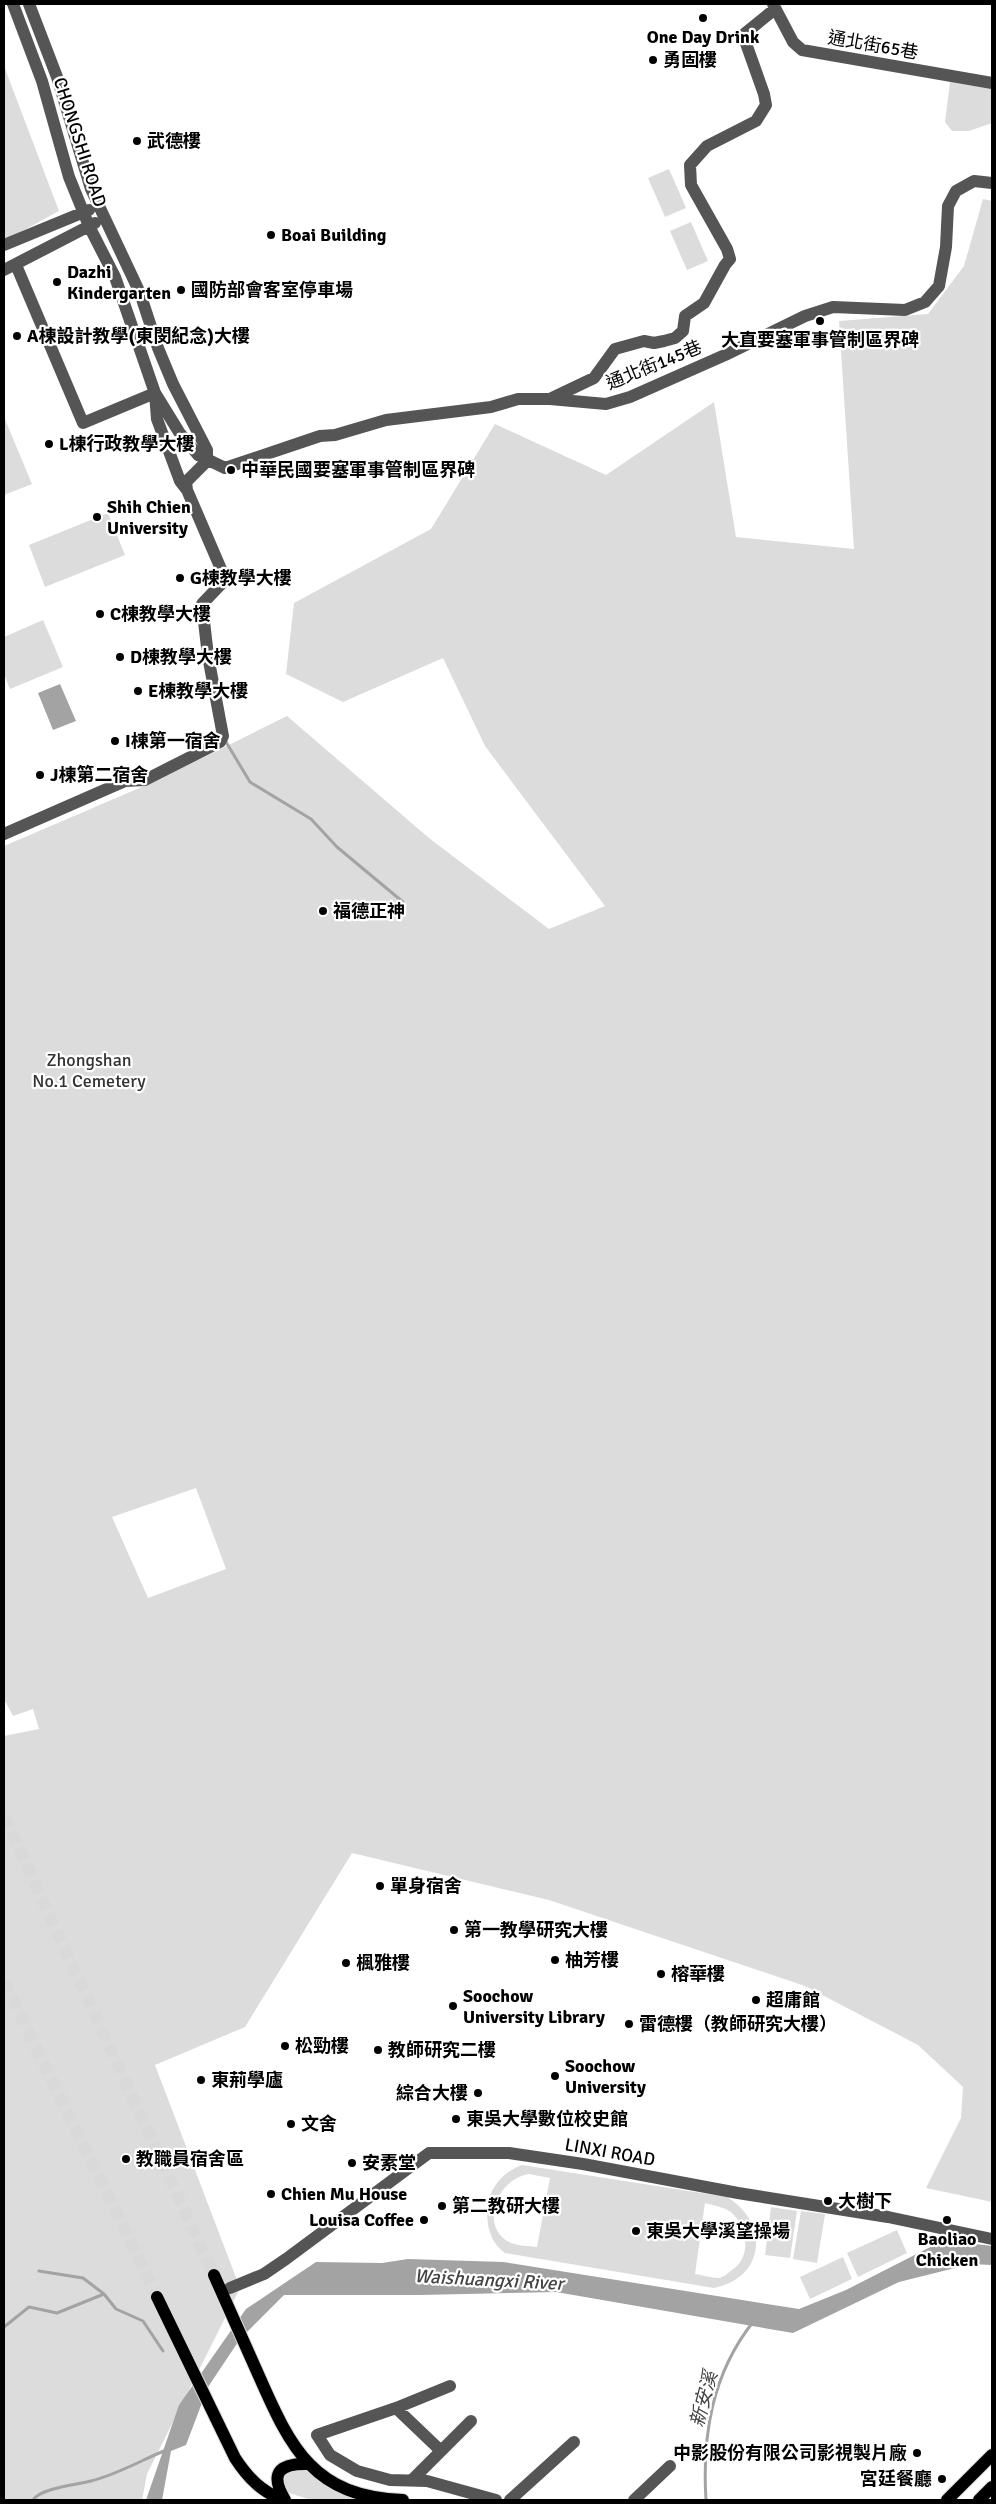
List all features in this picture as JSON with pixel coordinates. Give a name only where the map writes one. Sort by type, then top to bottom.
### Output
[{"type":"main road","points":[[214,2274],[277,2416],[293,2445],[322,2476],[340,2487],[362,2496],[403,2500]]},
{"type":"main road","points":[[157,2298],[191,2364],[235,2458],[248,2478],[260,2488],[284,2500]]},
{"type":"main road","points":[[947,2500],[992,2455]]},
{"type":"main road","points":[[284,2500],[277,2487],[276,2478],[281,2470],[288,2465],[309,2464]]},
{"type":"main road","points":[[979,2500],[992,2487]]},
{"type":"street","name":"CHONGSHI ROAD","points":[[12,4],[42,81],[61,152],[83,212],[115,277],[155,393],[179,432],[198,455],[207,461]]},
{"type":"street","name":"CHONGSHI ROAD","points":[[29,4],[57,77],[83,170],[140,293],[158,348],[173,384],[207,450],[207,461]]},
{"type":"street","points":[[550,399],[594,378],[615,350],[644,341],[654,343],[675,338],[683,331],[685,316],[704,303],[730,259],[727,249],[690,185],[690,165],[707,146],[756,121],[766,105],[764,94],[743,35],[774,6]]},
{"type":"street","name":"通北街65巷","points":[[774,6],[793,42],[802,50],[992,84]]},
{"type":"street","name":"通北街145巷","points":[[207,461],[225,468],[320,436],[335,435],[386,420],[491,406],[518,399],[550,399],[606,404],[630,396],[716,359],[805,316],[833,307],[905,310],[925,302],[940,286],[946,247],[948,206],[956,191],[974,181],[992,183]]},
{"type":"street","points":[[4,245],[83,212],[101,212]]},
{"type":"street","points":[[4,270],[89,226],[101,212]]},
{"type":"street","points":[[4,834],[126,781],[144,780],[220,742],[223,736],[208,656],[202,604],[223,582],[224,576],[187,490],[180,481],[157,419],[155,393],[83,423],[16,265]]},
{"type":"street","points":[[187,490],[186,482],[192,473],[207,461]]},
{"type":"street","name":"LINXI ROAD","points":[[230,2288],[264,2274],[429,2153],[509,2153],[583,2164],[738,2193],[888,2217],[992,2239]]},
{"type":"street","points":[[450,2386],[396,2408],[317,2435],[330,2455],[357,2471],[390,2480],[427,2481],[496,2500]]},
{"type":"street","points":[[396,2408],[441,2451]]},
{"type":"street","points":[[412,2480],[471,2421]]},
{"type":"street","points":[[510,2500],[574,2442]]},
{"type":"street","points":[[634,2500],[670,2466]]},
{"type":"green space","points":[[4,66],[59,211],[4,241]]},
{"type":"green space","points":[[950,82],[992,89],[992,123],[969,131],[952,131],[945,122]]},
{"type":"green space","points":[[669,169],[686,208],[665,217],[648,178]]},
{"type":"green space","name":"Zhongshan No.1 Cemetery","points":[[983,199],[992,201],[992,2202],[926,2188],[961,2118],[963,2087],[918,2045],[805,1986],[549,1900],[352,1853],[245,2027],[155,2065],[240,2288],[147,2474],[142,2500],[4,2500],[4,1736],[39,1729],[33,1709],[13,1716],[4,1699],[4,846],[158,780],[287,716],[429,838],[549,929],[605,906],[485,746],[443,658],[343,702],[286,674],[294,603],[431,529],[495,424],[606,475],[714,402],[736,537],[854,549],[839,321],[928,314],[964,266]],"holes":[[[196,1488],[226,1569],[148,1598],[112,1517]]]},
{"type":"green space","points":[[691,222],[708,261],[687,270],[670,231]]},
{"type":"green space","points":[[4,417],[32,484],[4,495]]},
{"type":"green space","points":[[108,513],[125,555],[45,587],[29,545]]},
{"type":"green space","points":[[43,620],[63,667],[10,689],[4,674],[4,637]]},
{"type":"green space","points":[[522,2165],[727,2197],[741,2208],[750,2221],[755,2235],[756,2248],[752,2262],[744,2273],[731,2282],[714,2288],[505,2253],[496,2244],[490,2233],[487,2214],[490,2196],[494,2188],[505,2174]],"holes":[[[529,2174],[550,2178],[537,2247],[509,2242],[500,2235],[495,2225],[496,2204],[501,2193],[508,2184]],[[705,2203],[731,2212],[739,2221],[745,2236],[745,2251],[738,2265],[719,2278],[695,2274]]]},
{"type":"green space","points":[[771,2207],[797,2211],[790,2258],[765,2255]]},
{"type":"green space","points":[[801,2211],[825,2214],[817,2263],[793,2259]]},
{"type":"green space","points":[[897,2230],[907,2253],[858,2277],[847,2253]]},
{"type":"green space","points":[[843,2257],[852,2279],[810,2299],[800,2277]]},
{"type":"green space","points":[[304,2469],[322,2483],[356,2500],[311,2500],[283,2491],[282,2473]]},
{"type":"water","points":[[60,684],[76,721],[53,730],[38,693]]},
{"type":"water","name":"Waishuangxi River","points":[[944,2240],[992,2246],[992,2265],[971,2264],[899,2282],[793,2333],[556,2292],[284,2295],[240,2339],[208,2387],[186,2445],[171,2451],[162,2500],[146,2500],[179,2405],[246,2309],[316,2262],[382,2263],[408,2259],[503,2262],[799,2309],[846,2290]]},
{"type":"waterway","points":[[226,742],[250,782],[311,819],[337,847],[403,902]]},
{"type":"waterway","points":[[39,2271],[83,2278],[104,2294]]},
{"type":"waterway","points":[[4,2327],[29,2307],[57,2313],[104,2294],[116,2309],[143,2321],[163,2351]]},
{"type":"waterway","name":"新安溪","points":[[706,2500],[706,2452],[713,2406],[719,2384],[728,2363],[739,2342],[753,2322]]},
{"type":"waterway","points":[[33,2500],[37,2496],[51,2490],[110,2475],[166,2450]]},
{"type":"tunnel","points":[[4,1816],[214,2275]]},
{"type":"tunnel","points":[[4,1981],[157,2297]]},
{"type":"place","name":"One Day Drink","points":[[703,18]]},
{"type":"place","name":"勇固樓","points":[[653,60]]},
{"type":"place","name":"武德樓","points":[[137,141]]},
{"type":"place","name":"Boai Building","points":[[271,235]]},
{"type":"place","name":"Dazhi Kindergarten","points":[[57,282]]},
{"type":"place","name":"國防部會客室停車場","points":[[181,290]]},
{"type":"place","name":"大直要塞軍事管制區界碑","points":[[820,321]]},
{"type":"place","name":"A棟設計教學(東閔紀念)大樓","points":[[17,336]]},
{"type":"place","name":"L棟行政教學大樓","points":[[49,444]]},
{"type":"place","name":"中華民國要塞軍事管制區界碑","points":[[231,470]]},
{"type":"place","name":"Shih Chien University","points":[[97,517]]},
{"type":"place","name":"G棟教學大樓","points":[[180,578]]},
{"type":"place","name":"C棟教學大樓","points":[[100,614]]},
{"type":"place","name":"D棟教學大樓","points":[[120,657]]},
{"type":"place","name":"E棟教學大樓","points":[[138,691]]},
{"type":"place","name":"I棟第一宿舍","points":[[115,741]]},
{"type":"place","name":"J棟第二宿舍","points":[[40,775]]},
{"type":"place","name":"福德正神","points":[[323,911]]},
{"type":"place","name":"單身宿舍","points":[[380,1886]]},
{"type":"place","name":"第一教學研究大樓","points":[[454,1930]]},
{"type":"place","name":"柚芳樓","points":[[555,1960]]},
{"type":"place","name":"楓雅樓","points":[[346,1963]]},
{"type":"place","name":"榕華樓","points":[[661,1974]]},
{"type":"place","name":"超庸館","points":[[756,2000]]},
{"type":"place","name":"Soochow University Library","points":[[453,2006]]},
{"type":"place","name":"雷德樓（教師研究大樓）","points":[[629,2024]]},
{"type":"place","name":"松勁樓","points":[[285,2046]]},
{"type":"place","name":"教師研究二樓","points":[[378,2050]]},
{"type":"place","name":"Soochow University","points":[[555,2076]]},
{"type":"place","name":"東荊學廬","points":[[201,2080]]},
{"type":"place","name":"綜合大樓","points":[[478,2093]]},
{"type":"place","name":"東吳大學數位校史館","points":[[456,2119]]},
{"type":"place","name":"文舍","points":[[291,2124]]},
{"type":"place","name":"教職員宿舍區","points":[[126,2159]]},
{"type":"place","name":"安素堂","points":[[352,2163]]},
{"type":"place","name":"Chien Mu House","points":[[271,2194]]},
{"type":"place","name":"大樹下","points":[[828,2201]]},
{"type":"place","name":"第二教研大樓","points":[[442,2206]]},
{"type":"place","name":"Louisa Coffee","points":[[424,2220]]},
{"type":"place","name":"Baoliao Chicken","points":[[947,2220]]},
{"type":"place","name":"東吳大學溪望操場","points":[[636,2231]]},
{"type":"place","name":"中影股份有限公司影視製片廠","points":[[917,2453]]},
{"type":"place","name":"宮廷餐廳","points":[[942,2479]]}]
